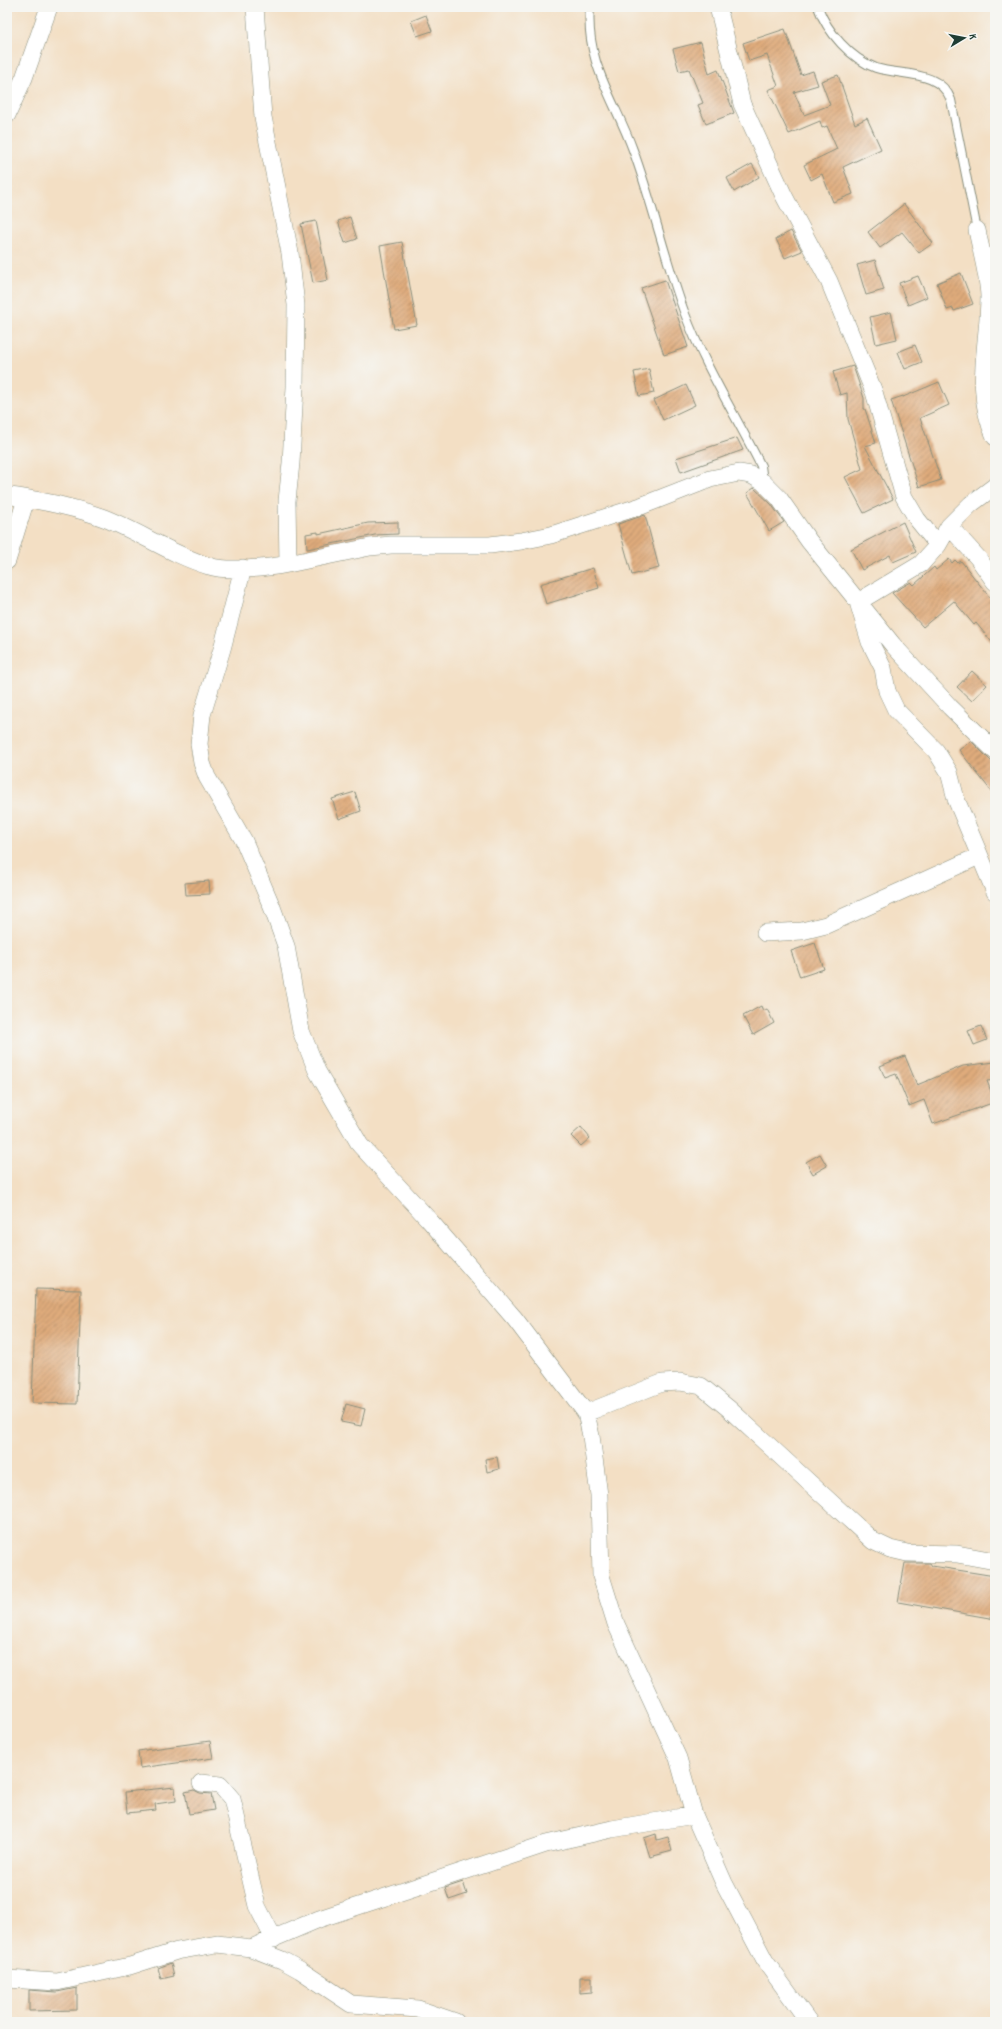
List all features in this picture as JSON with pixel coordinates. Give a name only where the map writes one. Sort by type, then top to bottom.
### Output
[{"type":"street","points":[[7,115],[24,78],[49,7]]},
{"type":"street","points":[[255,7],[263,117],[290,253],[296,305],[296,366],[287,513],[288,564]]},
{"type":"street","points":[[718,7],[742,104],[784,196],[829,281],[874,392],[904,497],[917,520],[938,545]]},
{"type":"street","points":[[977,230],[989,294],[988,332],[982,379],[983,398],[989,422],[995,437]]},
{"type":"street","points":[[7,495],[81,510],[106,519],[156,544],[211,567],[243,568],[270,567],[370,547],[391,545],[490,545],[521,541],[551,535],[640,506],[710,479],[739,473],[751,475],[763,482],[778,498],[809,541],[893,645],[950,707],[995,751]]},
{"type":"street","points":[[858,602],[921,564],[938,545],[949,526],[971,504],[995,486]]},
{"type":"street","points":[[7,561],[26,499]]},
{"type":"street","points":[[949,526],[978,558],[995,582]]},
{"type":"street","points":[[243,568],[222,649],[202,714],[199,744],[202,763],[207,776],[244,841],[272,907],[286,946],[301,1031],[317,1071],[360,1145],[446,1239],[514,1319],[586,1413],[591,1436],[598,1495],[602,1576],[616,1624],[678,1758],[694,1815],[724,1882],[765,1961],[809,2022]]},
{"type":"street","points":[[858,602],[870,642],[883,668],[887,691],[896,710],[936,751],[949,772],[956,799],[995,892]]},
{"type":"street","points":[[765,933],[802,930],[826,925],[979,856]]},
{"type":"street","points":[[586,1413],[662,1383],[680,1382],[701,1386],[728,1408],[873,1541],[890,1549],[907,1553],[957,1554],[995,1561]]},
{"type":"street","points":[[201,1783],[220,1785],[232,1799],[257,1906],[274,1939]]},
{"type":"street","points":[[251,1948],[319,1920],[546,1844],[694,1815]]},
{"type":"street","points":[[7,1979],[57,1982],[123,1968],[178,1951],[217,1944],[251,1948],[282,1960],[300,1970],[351,2004],[418,2009],[456,2022]]},
{"type":"lane","points":[[590,7],[591,45],[598,70],[633,148],[685,314],[698,346],[761,466],[763,482]]},
{"type":"lane","points":[[818,7],[838,40],[857,58],[877,68],[933,79],[945,88],[951,100],[977,230]]},
{"type":"building","points":[[426,15],[432,31],[417,36],[411,21]]},
{"type":"building","points":[[785,29],[801,75],[813,71],[818,85],[794,92],[804,115],[830,105],[821,81],[838,75],[855,124],[867,118],[881,149],[843,167],[853,194],[833,202],[822,174],[811,180],[804,165],[837,149],[827,126],[822,128],[820,121],[789,134],[768,90],[778,86],[767,55],[749,61],[743,43]]},
{"type":"building","points":[[701,42],[709,74],[718,70],[734,113],[706,124],[698,105],[703,103],[689,69],[679,71],[673,49]]},
{"type":"building","points":[[752,164],[759,177],[734,192],[727,178]]},
{"type":"building","points":[[904,204],[933,243],[919,253],[902,232],[880,248],[868,232]]},
{"type":"building","points":[[350,217],[357,239],[345,243],[338,221]]},
{"type":"building","points":[[316,221],[328,280],[313,283],[301,224]]},
{"type":"building","points":[[791,231],[802,251],[785,258],[776,239]]},
{"type":"building","points":[[402,242],[417,325],[394,329],[380,246]]},
{"type":"building","points":[[875,260],[884,290],[866,295],[857,265]]},
{"type":"building","points":[[961,273],[973,304],[954,311],[953,308],[947,310],[937,283]]},
{"type":"building","points":[[918,276],[927,297],[908,305],[899,283]]},
{"type":"building","points":[[665,280],[688,347],[664,355],[641,288]]},
{"type":"building","points":[[891,312],[897,339],[876,344],[870,317]]},
{"type":"building","points":[[915,345],[922,362],[905,369],[898,352]]},
{"type":"building","points":[[853,366],[864,398],[864,409],[876,443],[865,446],[893,499],[864,513],[845,477],[862,469],[848,419],[847,393],[840,395],[833,372]]},
{"type":"building","points":[[649,369],[654,393],[639,396],[634,372]]},
{"type":"building","points":[[939,382],[949,405],[920,418],[941,480],[919,487],[891,400],[903,397]]},
{"type":"building","points":[[686,385],[695,405],[663,420],[654,400]]},
{"type":"building","points":[[737,438],[743,450],[681,472],[676,458]]},
{"type":"building","points":[[754,488],[771,504],[784,522],[769,531],[747,493]]},
{"type":"building","points":[[645,515],[659,568],[632,575],[618,524]]},
{"type":"building","points":[[398,522],[398,534],[375,535],[307,549],[306,534],[318,532],[318,534],[368,523]]},
{"type":"building","points":[[903,522],[916,552],[893,562],[890,555],[862,570],[851,549]]},
{"type":"building","points":[[949,559],[952,563],[955,560],[958,563],[961,561],[995,604],[995,646],[976,623],[974,625],[954,601],[923,627],[892,593],[911,582],[914,585],[934,567],[936,570]]},
{"type":"building","points":[[593,568],[599,588],[546,604],[540,584]]},
{"type":"building","points":[[972,671],[987,685],[972,701],[957,687]]},
{"type":"building","points":[[971,741],[995,765],[995,796],[959,750]]},
{"type":"building","points":[[355,792],[361,811],[339,819],[332,799]]},
{"type":"building","points":[[209,881],[210,894],[186,895],[185,883]]},
{"type":"building","points":[[815,943],[824,969],[800,977],[791,951]]},
{"type":"building","points":[[761,1006],[763,1011],[767,1009],[774,1023],[753,1035],[743,1016]]},
{"type":"building","points":[[981,1026],[987,1040],[974,1045],[968,1031]]},
{"type":"building","points":[[905,1056],[917,1085],[963,1066],[995,1062],[995,1080],[987,1081],[995,1102],[933,1124],[924,1100],[909,1106],[896,1074],[885,1078],[880,1066]]},
{"type":"building","points":[[581,1127],[590,1138],[581,1146],[571,1136]]},
{"type":"building","points":[[820,1154],[827,1166],[813,1174],[806,1162]]},
{"type":"building","points":[[36,1289],[81,1290],[77,1404],[32,1403]]},
{"type":"building","points":[[346,1404],[365,1409],[361,1426],[341,1422]]},
{"type":"building","points":[[497,1457],[499,1469],[487,1472],[485,1459]]},
{"type":"building","points":[[905,1563],[930,1563],[932,1566],[995,1576],[995,1619],[898,1602]]},
{"type":"building","points":[[210,1741],[213,1758],[140,1768],[138,1751]]},
{"type":"building","points":[[175,1787],[176,1801],[155,1804],[156,1810],[127,1813],[125,1792]]},
{"type":"building","points":[[194,1790],[200,1793],[211,1794],[214,1810],[189,1814],[185,1792]]},
{"type":"building","points":[[656,1834],[657,1840],[668,1837],[672,1851],[650,1857],[644,1838]]},
{"type":"building","points":[[463,1882],[467,1894],[449,1900],[445,1888]]},
{"type":"building","points":[[171,1963],[174,1976],[161,1979],[158,1968]]},
{"type":"building","points":[[580,1977],[592,1977],[592,1992],[580,1993]]},
{"type":"building","points":[[77,1988],[77,2010],[29,2011],[29,1990],[57,1992]]}]
